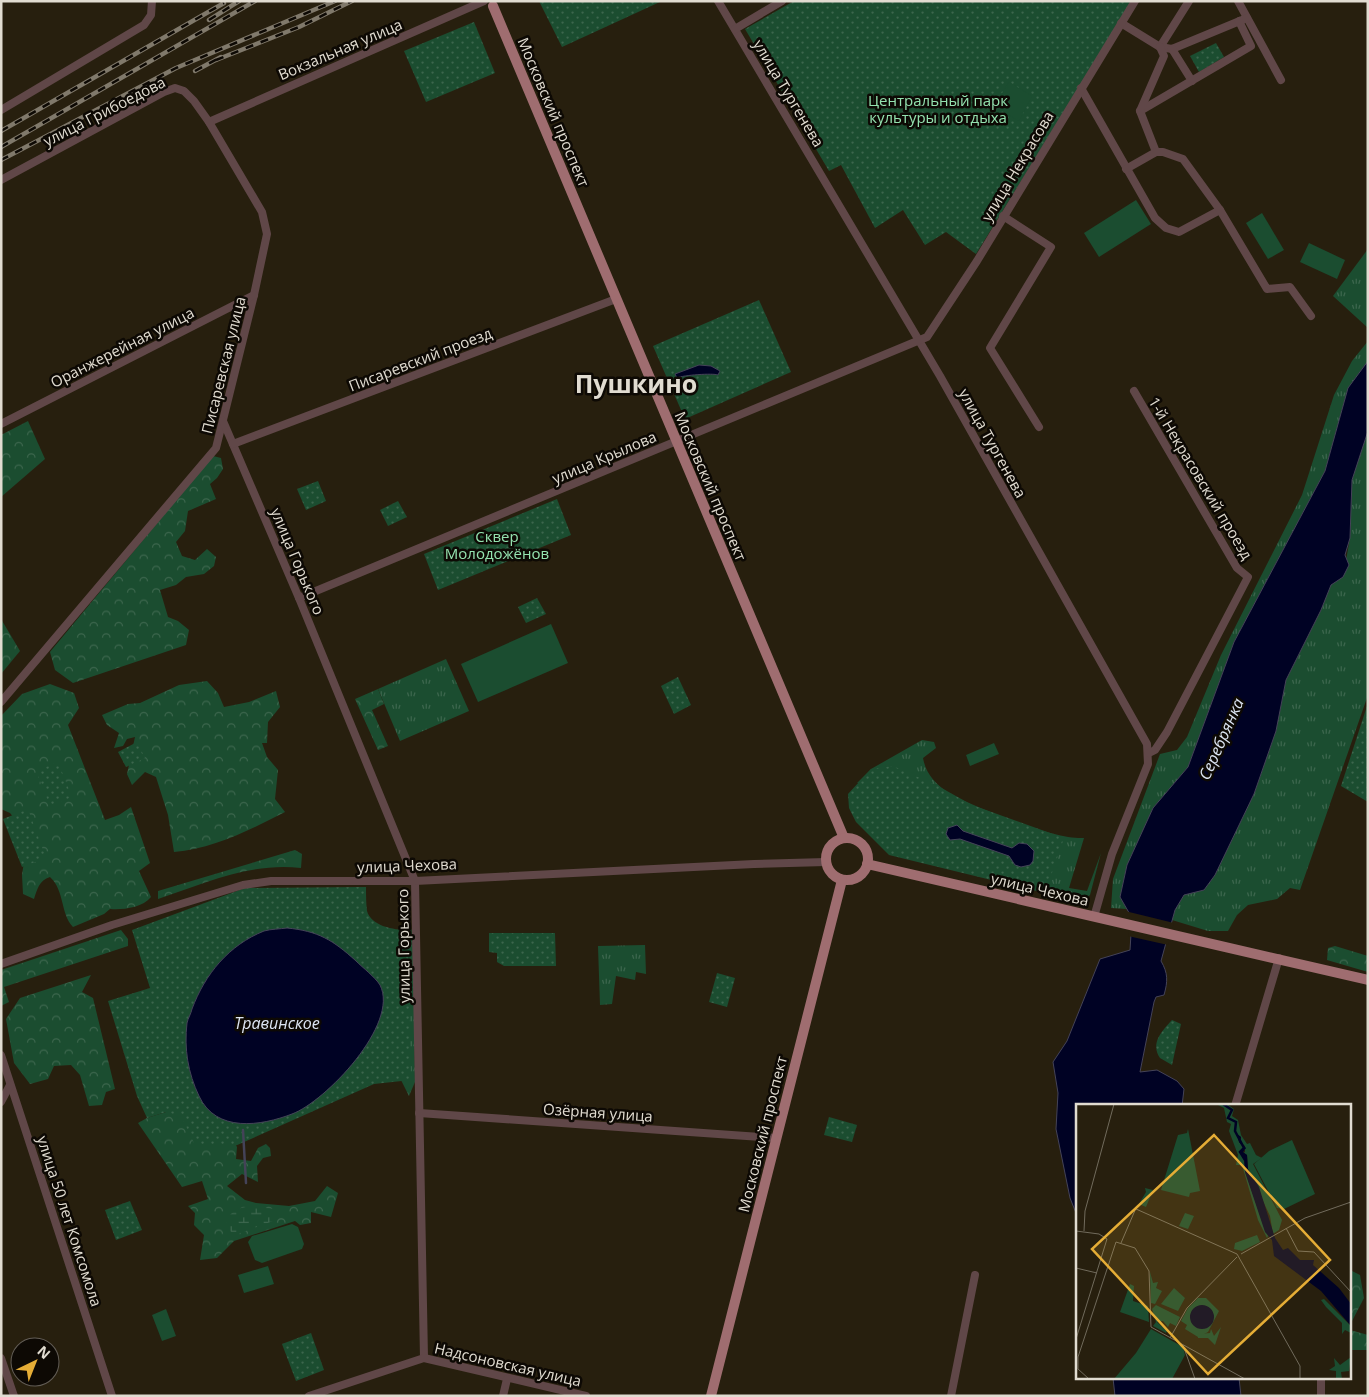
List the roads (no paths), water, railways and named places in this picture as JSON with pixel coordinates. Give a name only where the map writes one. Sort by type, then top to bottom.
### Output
[{"type":"main road","name":"Московский проспект","points":[[489,3],[844,838]]},
{"type":"main road","points":[[844,838],[860,842],[865,848],[868,864],[858,877],[842,880],[834,876],[826,862],[830,846],[844,838]]},
{"type":"main road","name":"улица Чехова","points":[[868,864],[1368,980]]},
{"type":"main road","name":"Московский проспект","points":[[711,1396],[842,880]]},
{"type":"street","points":[[1,110],[144,26],[151,15],[152,1]]},
{"type":"street","name":"улица Тургенева","points":[[718,1],[918,340],[1142,734],[1149,753]]},
{"type":"street","points":[[735,29],[782,1]]},
{"type":"street","name":"улица Некрасова","points":[[918,340],[927,337],[977,261],[1002,216],[1135,1]]},
{"type":"street","points":[[1160,47],[1189,1]]},
{"type":"street","points":[[1238,1],[1282,80]]},
{"type":"street","name":"Вокзальная улица","points":[[209,122],[346,61],[489,3]]},
{"type":"street","points":[[1121,23],[1160,47],[1172,49],[1247,18]]},
{"type":"street","points":[[1140,111],[1251,46],[1239,21]]},
{"type":"street","points":[[1156,152],[1140,111],[1164,56],[1160,47]]},
{"type":"street","points":[[1172,49],[1192,81]]},
{"type":"street","name":"улица Грибоедова","points":[[1,180],[164,92],[175,88],[184,91],[209,122]]},
{"type":"street","points":[[1081,88],[1155,218],[1166,228],[1179,232],[1220,210]]},
{"type":"street","name":"Писаревская улица","points":[[1,702],[216,448],[254,296],[267,234],[262,212],[209,122]]},
{"type":"street","points":[[1126,169],[1156,152],[1170,154],[1183,160],[1220,210],[1267,289],[1290,287],[1310,316]]},
{"type":"street","points":[[1002,216],[1051,247],[990,348],[1039,427]]},
{"type":"street","name":"Оранжерейная улица","points":[[1,424],[254,296]]},
{"type":"street","name":"Писаревский проезд","points":[[233,444],[616,299]]},
{"type":"street","name":"улица Крылова","points":[[299,598],[918,340]]},
{"type":"street","name":"1-й Некрасовский проезд","points":[[1134,390],[1237,568],[1248,577],[1167,732],[1155,750],[1149,753]]},
{"type":"street","name":"улица Горького","points":[[223,421],[299,598],[415,881],[424,1358]]},
{"type":"street","points":[[1094,917],[1112,854],[1148,764],[1149,753]]},
{"type":"street","name":"улица Чехова","points":[[1,964],[112,925],[243,884],[271,881],[415,881],[826,862]]},
{"type":"street","points":[[1236,1104],[1279,958]]},
{"type":"street","name":"улица 50 лет Комсомола","points":[[1,1055],[112,1396]]},
{"type":"street","points":[[1,1102],[10,1085]]},
{"type":"street","name":"Озёрная улица","points":[[419,1113],[776,1138]]},
{"type":"street","points":[[950,1396],[975,1275]]},
{"type":"street","points":[[1,1358],[14,1396]]},
{"type":"street","name":"Надсоновская улица","points":[[309,1396],[424,1358],[586,1396]]},
{"type":"street","points":[[503,1396],[508,1379]]},
{"type":"street","points":[[1321,1380],[1321,1396]]},
{"type":"water","name":"Серебрянка","points":[[1368,361],[1368,431],[1352,480],[1350,538],[1345,555],[1349,565],[1343,577],[1331,585],[1321,610],[1286,680],[1276,731],[1254,794],[1215,875],[1204,890],[1184,895],[1175,910],[1161,961],[1167,977],[1166,985],[1164,995],[1156,997],[1154,1002],[1140,1072],[1157,1070],[1177,1081],[1184,1089],[1182,1104],[1076,1104],[1076,1213],[1070,1198],[1056,1129],[1058,1093],[1053,1062],[1067,1041],[1100,959],[1130,950],[1132,918],[1120,897],[1127,865],[1153,808],[1188,767],[1234,642],[1325,471],[1348,388]]},
{"type":"water","points":[[699,365],[711,366],[720,371],[718,375],[710,374],[677,378],[675,374]]},
{"type":"water","points":[[957,825],[963,831],[1012,848],[1019,843],[1027,844],[1034,851],[1033,861],[1030,865],[1021,867],[1015,865],[1009,856],[960,839],[950,840],[946,834],[948,828]]},
{"type":"water","name":"Травинское","points":[[287,928],[308,931],[332,942],[372,976],[380,985],[383,1001],[379,1020],[370,1040],[356,1060],[340,1078],[306,1107],[292,1114],[267,1121],[240,1123],[228,1121],[216,1116],[207,1108],[195,1087],[187,1051],[187,1021],[204,984],[229,953],[251,937],[264,931]]},
{"type":"water","points":[[1113,1380],[1239,1380],[1241,1396],[1115,1396]]},
{"type":"waterway","points":[[243,1130],[246,1183]]},
{"type":"railway","points":[[209,20],[239,1]]},
{"type":"railway","points":[[1,147],[255,1]]},
{"type":"railway","points":[[1,160],[176,68],[335,1]]},
{"type":"railway","points":[[216,60],[299,27],[352,1]]},
{"type":"railway","points":[[1,131],[224,3]]},
{"type":"railway","points":[[195,71],[221,57]]},
{"type":"district","name":"Пушкино","points":[[636,383]]},
{"type":"park label","name":"Центральный парк культуры и отдыха","points":[[938,108]]},
{"type":"park label","name":"Сквер Молодожёнов","points":[[497,544]]}]
